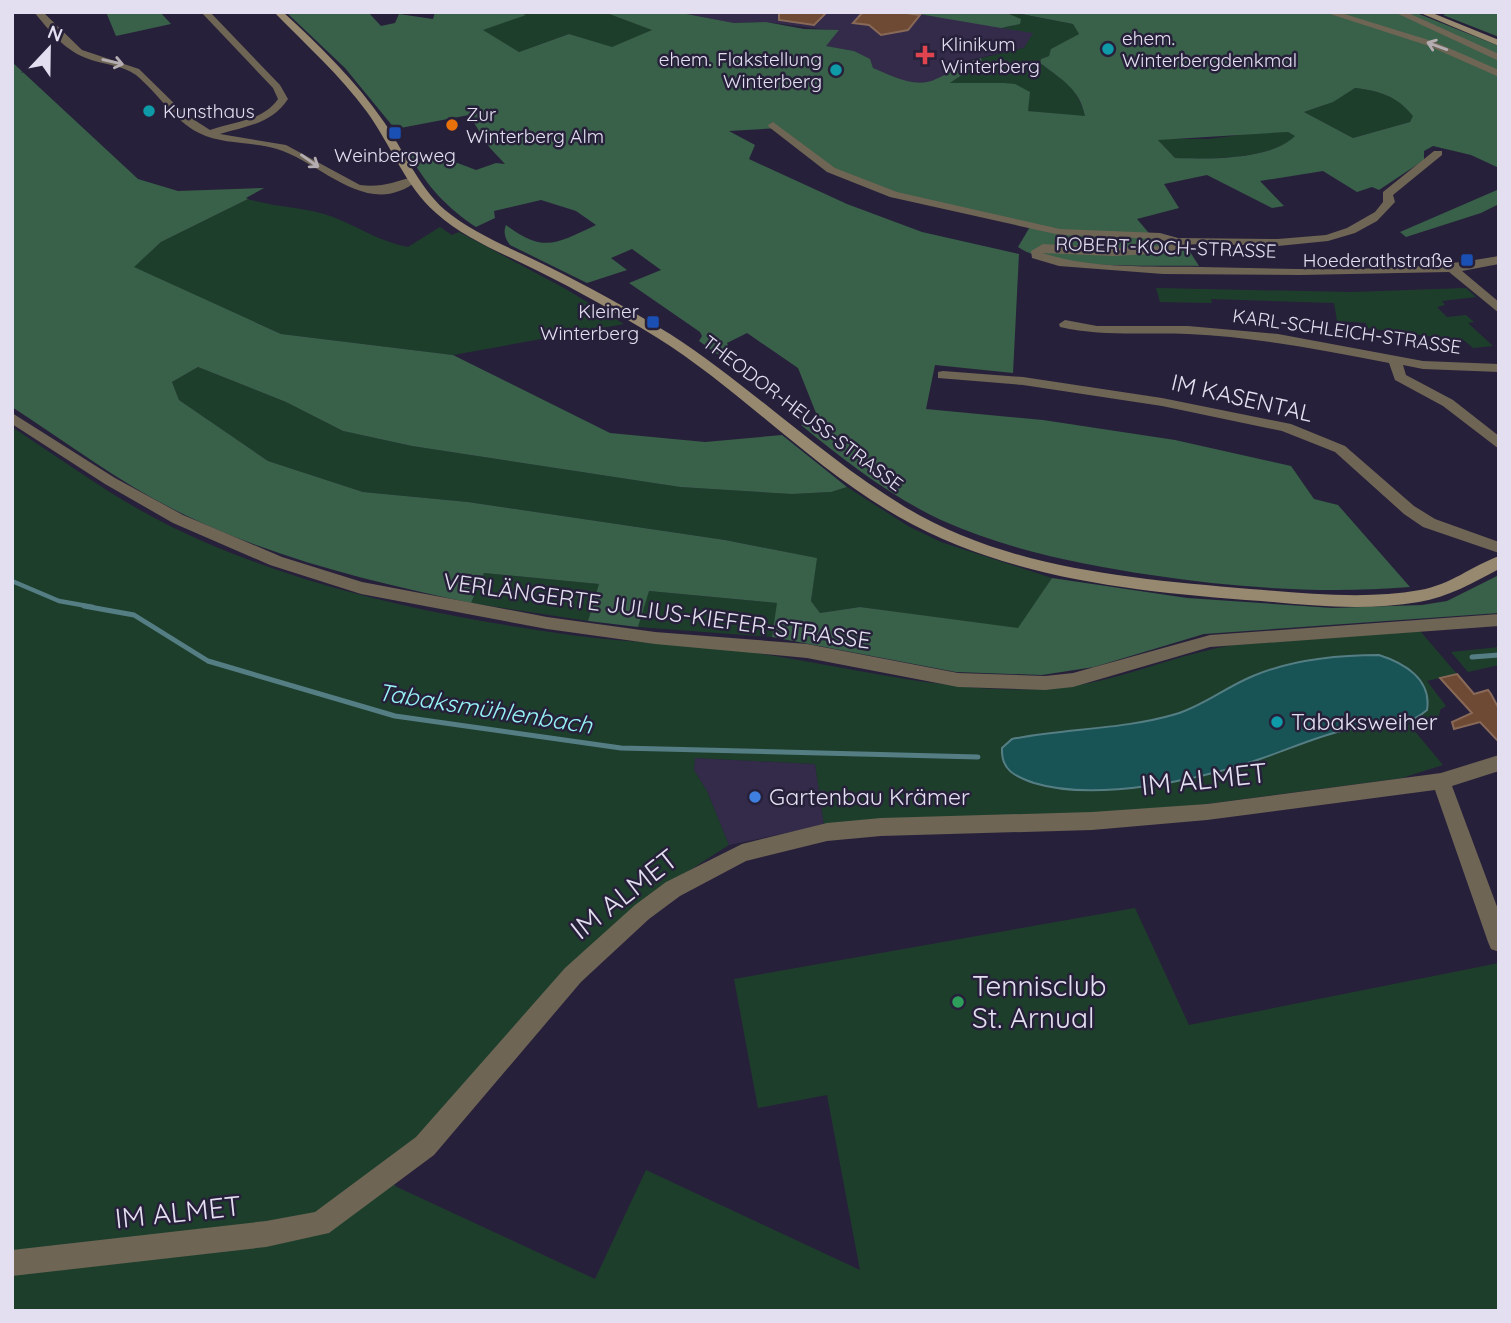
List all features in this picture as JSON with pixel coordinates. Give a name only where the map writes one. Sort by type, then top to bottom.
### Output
[{"type":"street","points":[[38,12],[80,52],[128,66],[139,72],[192,125],[209,134],[292,150],[345,184],[383,190],[417,185]]},
{"type":"street","points":[[205,12],[277,87],[283,99],[278,108],[264,116],[209,134]]},
{"type":"street","name":"THEODOR-HEUSS-STRASSE","points":[[278,12],[322,52],[353,86],[382,125],[417,185],[444,214],[477,237],[578,286],[670,340],[726,379],[852,479],[931,528],[991,551],[1090,575],[1138,583],[1329,600],[1422,596],[1455,586],[1499,562]]},
{"type":"street","points":[[1328,12],[1433,44],[1499,74]]},
{"type":"street","points":[[1398,12],[1499,58]]},
{"type":"street","points":[[1428,13],[1499,43]]},
{"type":"street","name":"ROBERT-KOCH-STRASSE","points":[[773,125],[831,170],[894,195],[1060,232],[1160,236],[1177,242],[1177,246],[1171,249],[1143,251],[1043,248],[1037,251],[1036,255],[1046,261],[1061,264],[1312,271],[1451,268],[1499,260]]},
{"type":"street","points":[[1177,242],[1216,239],[1287,242],[1346,232],[1384,211],[1389,206],[1387,194],[1438,153]]},
{"type":"street","points":[[1451,268],[1499,309]]},
{"type":"street","name":"KARL-SCHLEICH-STRASSE","points":[[1065,324],[1097,330],[1188,330],[1278,338],[1452,368],[1499,368]]},
{"type":"street","points":[[1395,360],[1400,377],[1448,403],[1499,444]]},
{"type":"street","name":"IM KASENTAL","points":[[943,375],[1023,381],[1174,404],[1286,428],[1339,449],[1409,510],[1429,523],[1499,548]]},
{"type":"street","name":"VERLÄNGERTE JULIUS-KIEFER-STRASSE","points":[[12,417],[110,481],[178,519],[276,561],[361,587],[547,623],[655,638],[807,651],[958,680],[1073,680],[1099,675],[1210,641],[1499,620]]},
{"type":"street","name":"IM ALMET","points":[[12,1263],[276,1233],[320,1224],[384,1180],[425,1146],[573,975],[642,912],[673,889],[742,853],[797,838],[856,829],[1159,817],[1441,781],[1499,763]]},
{"type":"street","points":[[1441,781],[1499,942]]},
{"type":"shaded area","points":[[106,12],[160,12],[171,24],[116,36]]},
{"type":"shaded area","points":[[286,12],[368,12],[381,26],[395,23],[399,14],[433,19],[435,12],[518,12],[526,15],[483,30],[519,52],[569,34],[612,47],[652,30],[604,12],[676,12],[734,23],[766,22],[804,29],[839,30],[826,46],[854,51],[870,59],[873,68],[896,78],[928,82],[981,58],[982,61],[950,83],[1015,84],[1030,92],[1028,111],[1085,116],[1074,91],[1040,63],[1041,59],[1049,56],[1051,49],[1079,34],[1073,24],[1011,12],[1414,12],[1499,46],[1499,168],[1471,155],[1433,146],[1424,151],[1424,160],[1379,190],[1372,187],[1357,192],[1323,171],[1260,181],[1284,206],[1272,208],[1207,175],[1164,184],[1179,208],[1137,219],[1165,252],[1187,247],[1199,266],[1104,265],[1053,260],[1018,247],[1031,225],[914,198],[869,184],[829,165],[780,128],[729,131],[755,145],[749,159],[847,204],[922,232],[1019,254],[1013,373],[935,365],[926,409],[1043,420],[1175,440],[1291,466],[1314,499],[1338,505],[1410,587],[1345,590],[1280,588],[1151,575],[1044,555],[992,540],[941,520],[868,477],[801,425],[818,418],[798,368],[747,333],[727,343],[731,353],[717,354],[699,341],[702,336],[700,332],[629,283],[661,270],[632,249],[611,258],[627,270],[587,283],[510,245],[506,238],[506,225],[531,240],[551,243],[596,225],[576,211],[541,200],[494,211],[495,218],[476,227],[466,220],[438,196],[410,156],[440,150],[434,154],[476,170],[496,163],[505,164],[490,148],[469,115],[395,129],[345,68]],"holes":[[[1355,88],[1394,99],[1413,116],[1410,122],[1353,138],[1304,112],[1333,102]],[[1288,132],[1295,136],[1271,150],[1221,158],[1175,158],[1158,140]]]},
{"type":"shaded area","points":[[532,12],[604,12],[653,30],[612,48],[569,34],[519,52],[482,30]]},
{"type":"shaded area","name":"Klinikum Winterberg","points":[[676,12],[907,12],[1034,32],[1024,48],[965,61],[922,91],[884,78],[854,51],[825,46],[838,31],[766,22],[734,23]]},
{"type":"shaded area","points":[[907,12],[1010,12],[1009,14],[1021,19],[1020,24],[1001,28]]},
{"type":"shaded area","points":[[1010,12],[1073,24],[1079,34],[1052,49],[1049,56],[1041,59],[1040,63],[1073,90],[1086,117],[1028,111],[1015,84],[950,83],[982,61],[981,58],[1024,48],[1033,33],[1001,28],[1013,26]]},
{"type":"shaded area","points":[[1451,12],[1499,12],[1499,37],[1443,15]]},
{"type":"shaded area","points":[[12,62],[138,179],[178,191],[264,188],[246,198],[248,199],[161,242],[134,267],[281,334],[453,355],[610,433],[705,442],[782,435],[847,487],[831,492],[792,494],[680,487],[412,446],[343,431],[286,402],[198,367],[172,382],[179,400],[268,461],[363,492],[468,502],[725,540],[817,558],[811,601],[820,613],[860,607],[1018,628],[1052,578],[1187,598],[1332,608],[1422,605],[1447,601],[1499,575],[1499,613],[1204,634],[1094,667],[1042,675],[956,672],[772,637],[777,603],[649,591],[638,627],[588,621],[599,584],[484,573],[471,603],[361,578],[289,557],[219,531],[162,504],[12,407]]},
{"type":"shaded area","points":[[1165,64],[1184,67],[1196,81],[1166,80],[1162,67]]},
{"type":"shaded area","points":[[1355,88],[1388,96],[1414,116],[1410,122],[1353,138],[1304,112],[1322,106]]},
{"type":"shaded area","points":[[1288,132],[1296,136],[1271,150],[1221,158],[1175,158],[1157,139],[1208,139]]},
{"type":"shaded area","points":[[1499,186],[1499,204],[1481,213],[1406,237],[1400,232],[1497,190]]},
{"type":"shaded area","points":[[248,199],[323,214],[388,242],[408,247],[440,227],[452,235],[459,232],[564,288],[624,324],[453,355],[281,334],[133,267],[161,242]]},
{"type":"shaded area","points":[[1156,288],[1351,292],[1466,288],[1476,297],[1442,301],[1445,305],[1437,307],[1447,317],[1466,315],[1474,322],[1468,323],[1493,346],[1473,348],[1465,341],[1366,328],[1366,323],[1337,321],[1334,303],[1211,299],[1212,303],[1160,302]]},
{"type":"shaded area","points":[[198,367],[286,402],[343,431],[412,446],[680,487],[792,494],[831,492],[847,487],[908,526],[941,542],[1052,578],[1019,629],[860,607],[820,613],[811,601],[816,558],[725,540],[468,502],[363,492],[268,461],[179,400],[172,382]]},
{"type":"shaded area","points":[[12,427],[110,492],[170,526],[266,566],[315,582],[417,608],[571,635],[749,652],[935,683],[1048,689],[1095,682],[1234,645],[1420,631],[1457,674],[1427,681],[1446,706],[1440,710],[1439,717],[1408,723],[1443,765],[1402,778],[1161,810],[824,825],[815,764],[695,758],[694,770],[707,791],[729,845],[648,897],[420,1139],[376,1171],[397,1187],[595,1279],[646,1170],[860,1270],[827,1095],[758,1108],[734,979],[1135,908],[1189,1025],[1499,963],[1499,1311],[12,1311]]},
{"type":"shaded area","points":[[484,573],[600,584],[588,621],[471,603]]},
{"type":"shaded area","points":[[648,591],[778,603],[772,637],[638,627]]},
{"type":"shaded area","points":[[1499,647],[1499,665],[1468,672],[1451,652]]},
{"type":"shaded area","name":"Tabaksweiher","points":[[1379,655],[1398,663],[1421,681],[1425,689],[1427,710],[1407,722],[1341,731],[1235,767],[1147,786],[1087,790],[1034,783],[1010,771],[1002,756],[1002,748],[1012,739],[1115,726],[1186,711],[1243,680],[1283,666],[1331,657]]},
{"type":"shaded area","points":[[695,758],[815,764],[824,825],[729,845],[707,791],[694,770]]},
{"type":"building","points":[[779,12],[827,12],[814,25],[779,20]]},
{"type":"building","points":[[863,12],[920,15],[908,30],[881,35],[869,25],[853,23]]},
{"type":"building","points":[[1457,674],[1474,694],[1488,690],[1491,694],[1499,709],[1499,742],[1480,722],[1454,729],[1452,722],[1472,713],[1440,678]]},
{"type":"waterway","name":"Tabaksmühlenbach","points":[[12,581],[59,601],[93,607]]},
{"type":"waterway","name":"Tabaksmühlenbach","points":[[84,606],[134,615],[208,661],[395,716],[621,748],[978,757]]},
{"type":"waterway","name":"Tabaksmühlenbach","points":[[1472,657],[1499,655]]},
{"type":"place","name":"ehem. Winterbergdenkmal","points":[[1108,49]]},
{"type":"place","name":"Klinikum Winterberg","points":[[925,55]]},
{"type":"place","name":"ehem. Flakstellung Winterberg","points":[[836,70]]},
{"type":"place","name":"Kunsthaus","points":[[149,111]]},
{"type":"place","name":"Zur Winterberg Alm","points":[[452,125]]},
{"type":"place","name":"Weinbergweg","points":[[395,133]]},
{"type":"place","name":"Hoederathstraße","points":[[1467,260]]},
{"type":"place","name":"Kleiner Winterberg","points":[[653,322]]},
{"type":"place","name":"Tabaksweiher","points":[[1277,722]]},
{"type":"place","name":"Gartenbau Krämer","points":[[755,797]]},
{"type":"place","name":"Tennisclub St. Arnual","points":[[958,1002]]}]
